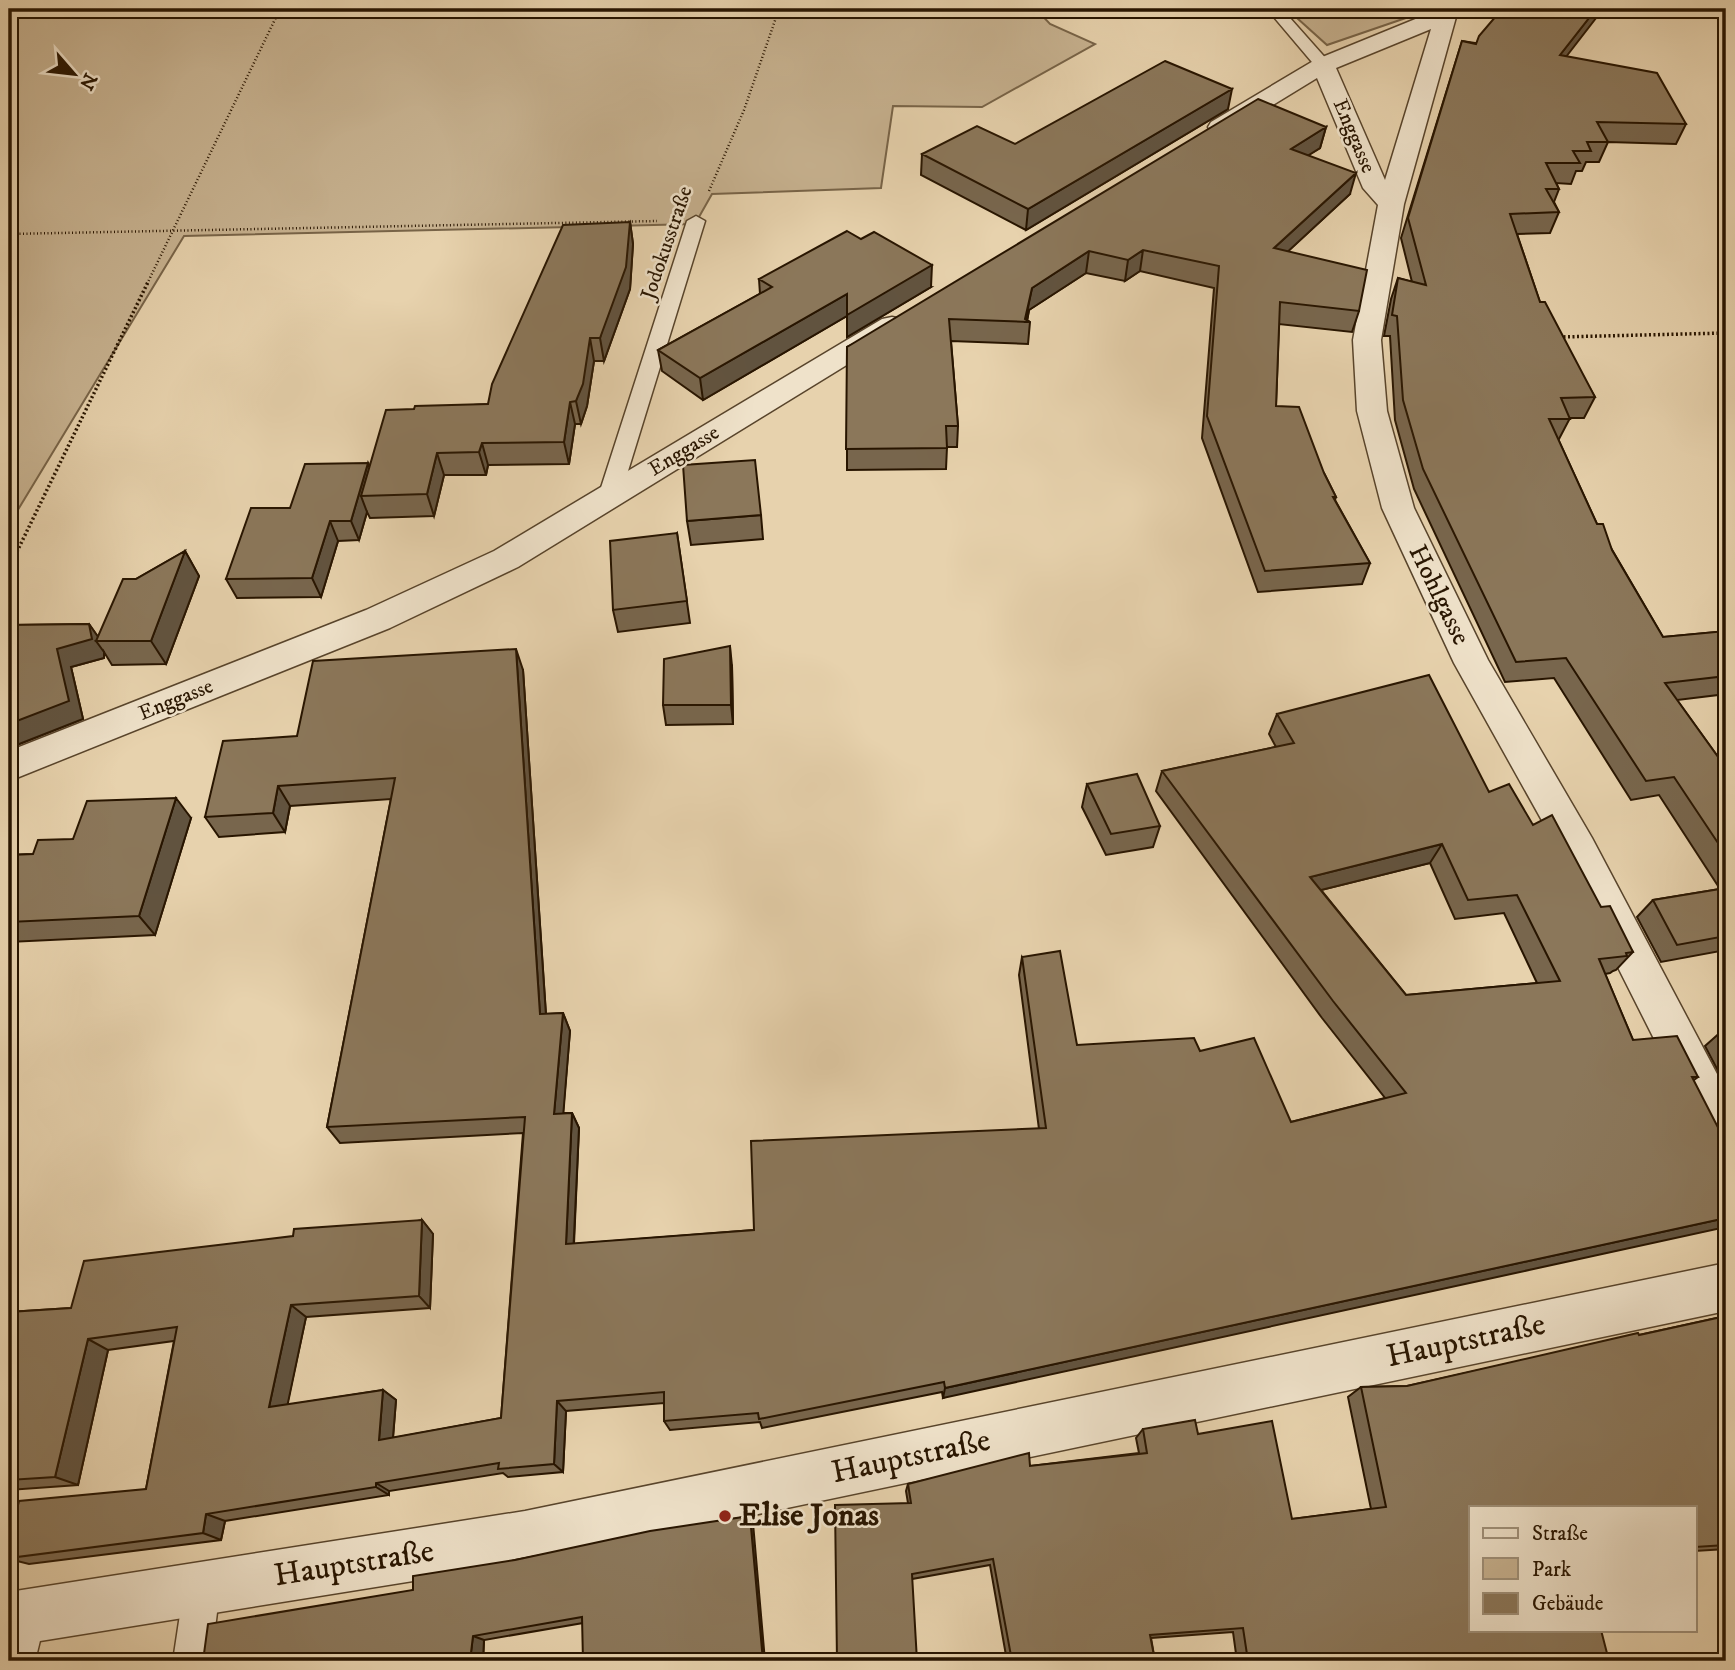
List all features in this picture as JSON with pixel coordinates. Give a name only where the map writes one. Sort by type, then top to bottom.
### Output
[{"type":"street","name":"Enggasse","points":[[1192,144],[1323,65],[1449,12]]},
{"type":"street","name":"Hohlgasse","points":[[1449,12],[1391,204],[1367,341],[1372,411],[1398,508],[1472,663],[1578,849],[1726,1135]]},
{"type":"street","name":"Enggasse","points":[[1323,65],[1376,188],[1391,204]]},
{"type":"street","name":"Enggasse","points":[[9,766],[379,619],[506,559],[918,310]]},
{"type":"street","name":"Hauptstraße","points":[[17,1632],[202,1588],[525,1537],[1726,1287]]},
{"type":"lane","name":"Enggasse","points":[[1274,9],[1323,65]]},
{"type":"lane","name":"Jodokusstraße","points":[[609,497],[696,221]]},
{"type":"lane","points":[[192,1661],[202,1588]]},
{"type":"path","points":[[9,568],[280,9]]},
{"type":"path","name":"Jodokusstraße","points":[[696,221],[744,110],[779,9]]},
{"type":"path","points":[[9,234],[696,221]]},
{"type":"path","points":[[1556,337],[1726,333]]},
{"type":"green space","points":[[9,9],[1036,9],[1050,24],[1095,44],[982,107],[893,106],[881,188],[712,194],[695,224],[184,236],[16,513],[9,513]]},
{"type":"green space","points":[[1287,9],[1432,9],[1327,45]]},
{"type":"building","points":[[1502,9],[1596,9],[1560,55],[1657,73],[1686,124],[1597,122],[1608,142],[1587,142],[1591,151],[1573,151],[1580,163],[1546,163],[1559,189],[1546,189],[1559,212],[1510,214],[1540,302],[1545,302],[1595,397],[1561,398],[1570,419],[1549,419],[1597,524],[1603,524],[1612,550],[1663,637],[1726,631],[1726,676],[1665,683],[1726,768],[1726,855],[1674,777],[1646,781],[1566,658],[1516,662],[1423,469],[1403,400],[1397,316],[1392,315],[1398,278],[1426,285],[1408,218],[1462,41],[1476,44],[1479,36]]},
{"type":"building","points":[[1165,61],[1232,89],[1028,209],[922,154],[977,126],[1015,144]]},
{"type":"building","points":[[1258,99],[1326,127],[1291,149],[1356,173],[1274,248],[1367,270],[1359,311],[1280,302],[1276,406],[1299,407],[1336,497],[1333,497],[1370,563],[1265,571],[1207,416],[1219,266],[1143,250],[1128,260],[1089,251],[1032,288],[1025,319],[1030,322],[949,319],[958,426],[946,426],[947,448],[846,449],[847,347]]},
{"type":"building","points":[[630,222],[626,267],[600,338],[590,338],[583,384],[576,401],[570,402],[564,442],[482,443],[479,452],[437,453],[427,494],[361,496],[386,410],[414,409],[415,406],[488,404],[492,384],[563,225]]},
{"type":"building","points":[[847,231],[861,239],[874,232],[932,265],[847,315],[847,294],[700,378],[658,350],[772,287],[759,279]]},
{"type":"building","points":[[755,460],[761,515],[687,521],[683,465]]},
{"type":"building","points":[[368,463],[351,521],[330,521],[312,578],[226,579],[251,508],[290,508],[305,464]]},
{"type":"building","points":[[677,533],[687,601],[613,610],[610,541]]},
{"type":"building","points":[[185,551],[151,641],[96,641],[123,579],[136,579]]},
{"type":"building","points":[[89,624],[92,639],[57,649],[69,701],[9,724],[9,625]]},
{"type":"building","points":[[730,646],[731,705],[663,705],[664,659]]},
{"type":"building","points":[[516,649],[540,1014],[563,1013],[554,1114],[572,1113],[566,1244],[754,1230],[751,1141],[1046,1128],[1022,957],[1060,951],[1077,1045],[1194,1038],[1200,1051],[1254,1038],[1291,1122],[1406,1093],[1333,1001],[1162,771],[1294,743],[1277,714],[1429,675],[1489,792],[1509,784],[1533,825],[1552,815],[1601,907],[1610,906],[1633,952],[1626,953],[1627,956],[1599,959],[1633,1040],[1677,1036],[1698,1077],[1692,1077],[1726,1143],[1726,1218],[945,1388],[944,1382],[759,1419],[758,1413],[664,1421],[664,1392],[557,1401],[554,1464],[498,1469],[499,1463],[376,1483],[376,1487],[206,1514],[203,1533],[9,1558],[9,1542],[19,1501],[146,1489],[177,1327],[88,1339],[55,1477],[9,1480],[9,1312],[71,1308],[84,1261],[293,1236],[294,1229],[422,1220],[419,1296],[291,1305],[269,1407],[383,1390],[379,1440],[501,1418],[525,1117],[327,1127],[395,778],[278,786],[273,813],[205,817],[223,741],[297,736],[313,661]],"holes":[[[1442,844],[1468,900],[1517,895],[1560,981],[1406,995],[1310,877]]]},
{"type":"building","points":[[1137,774],[1160,826],[1111,834],[1087,784]]},
{"type":"building","points":[[176,798],[139,916],[9,922],[9,855],[33,854],[38,840],[73,839],[87,801]]},
{"type":"building","points":[[1726,888],[1726,936],[1677,945],[1653,900]]},
{"type":"building","points":[[1726,1316],[1726,1545],[1696,1547],[1696,1506],[1469,1506],[1469,1632],[1602,1632],[1609,1661],[1248,1661],[1243,1628],[1150,1635],[1155,1661],[1012,1661],[993,1559],[912,1574],[917,1661],[837,1661],[835,1505],[911,1503],[908,1484],[1029,1453],[1030,1466],[1147,1453],[1143,1429],[1195,1420],[1198,1434],[1272,1421],[1292,1519],[1386,1507],[1361,1387],[1407,1386],[1638,1333],[1639,1335]]},
{"type":"building","points":[[750,1516],[763,1661],[583,1661],[582,1617],[473,1636],[470,1661],[203,1661],[208,1624],[413,1590],[413,1576],[515,1560],[650,1531]]},
{"type":"place","name":"Elise Jonas","points":[[725,1516]]}]
